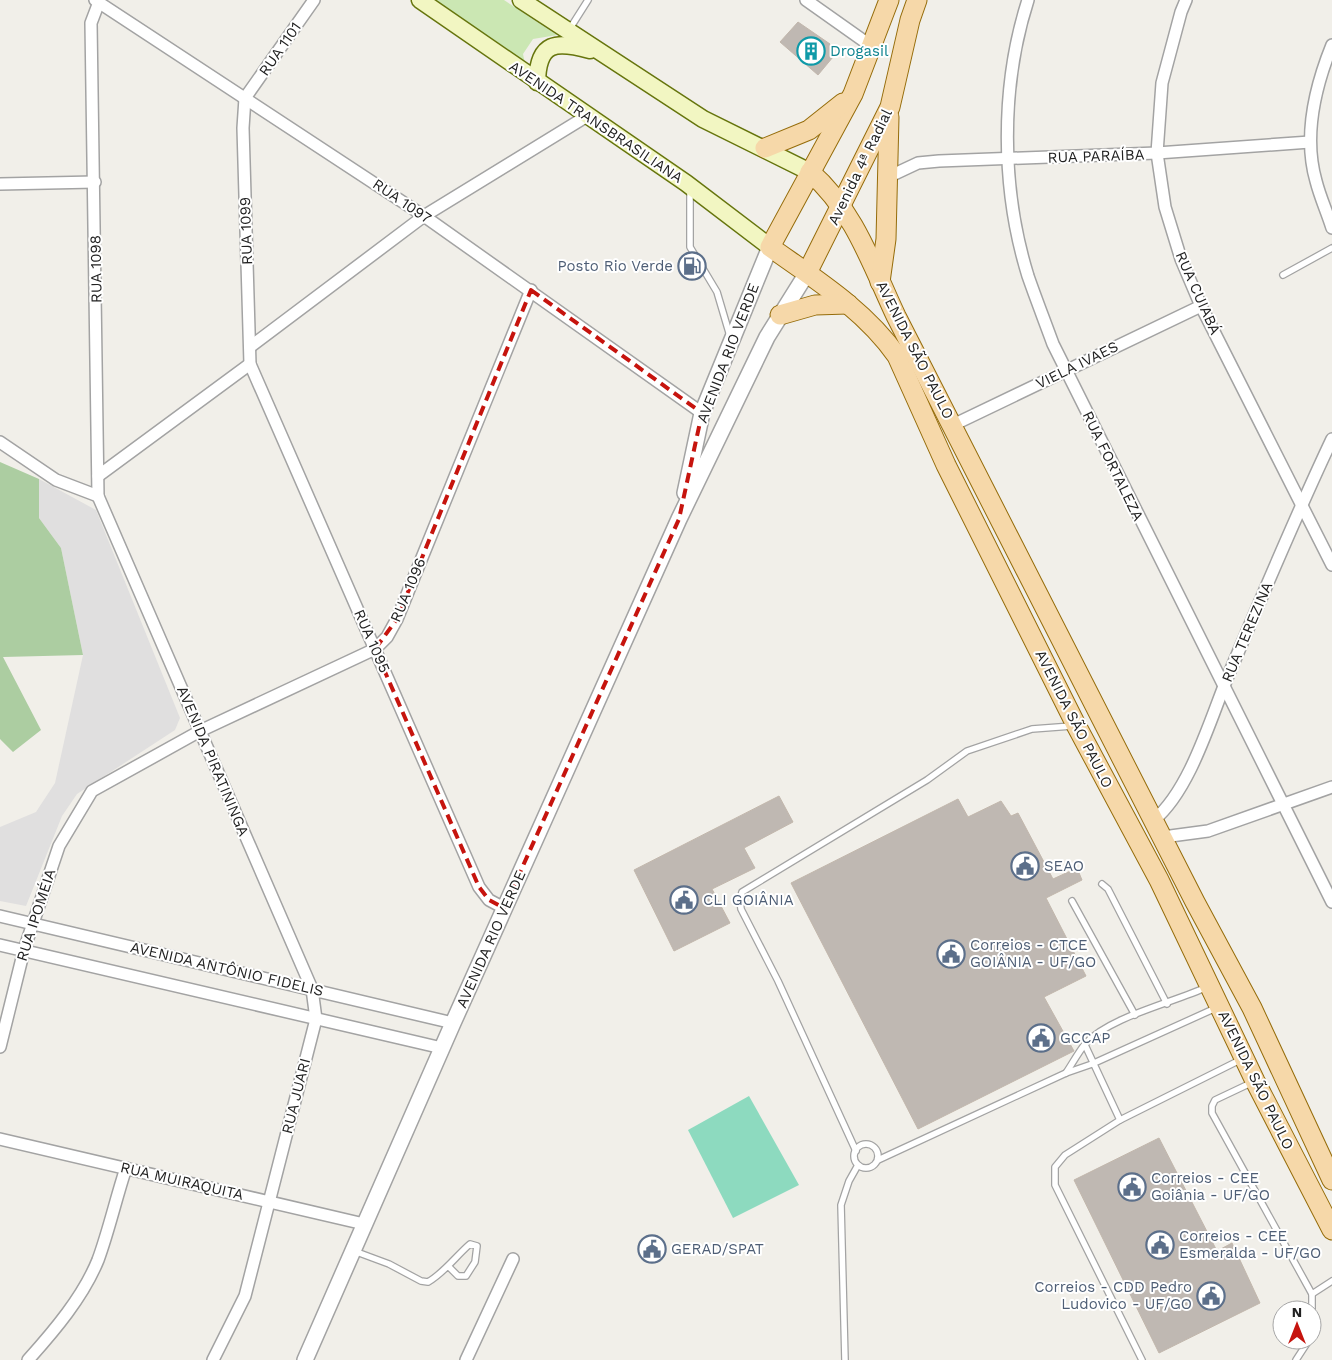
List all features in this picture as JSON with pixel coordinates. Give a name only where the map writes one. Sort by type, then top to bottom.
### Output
[{"type":"main road","name":"AVENIDA TRANSBRASILIANA","points":[[420,0],[537,82],[690,185],[770,247]]},
{"type":"main road","points":[[521,0],[703,119],[765,148],[810,172]]},
{"type":"main road","points":[[770,247],[854,94],[889,0]]},
{"type":"main road","name":"Avenida 4ª Radial","points":[[807,273],[890,107],[910,20],[917,0]]},
{"type":"main road","points":[[537,82],[541,57],[546,50],[554,45],[564,44],[602,52]]},
{"type":"main road","points":[[765,148],[809,130],[854,94]]},
{"type":"main road","points":[[880,282],[886,239],[886,178],[890,107]]},
{"type":"main road","name":"AVENIDA SÃO PAULO","points":[[810,172],[832,192],[842,205],[1195,902],[1252,1008],[1332,1180]]},
{"type":"main road","name":"AVENIDA SÃO PAULO","points":[[770,247],[848,304],[886,340],[897,356],[946,465],[1076,725],[1160,880],[1255,1081],[1332,1230]]},
{"type":"main road","points":[[780,315],[815,305],[848,304]]},
{"type":"main road","points":[[1116,799],[1146,832],[1163,837]]},
{"type":"main road","points":[[1160,880],[1170,878],[1195,902]]},
{"type":"street","name":"RUA 1101","points":[[245,98],[314,0]]},
{"type":"street","points":[[806,0],[871,46]]},
{"type":"street","name":"RUA FORTALEZA","points":[[1028,0],[1012,60],[1008,110],[1013,213],[1028,275],[1053,344],[1332,902]]},
{"type":"street","name":"RUA CUIABÁ","points":[[1186,0],[1162,83],[1156,153],[1165,207],[1181,259],[1201,306],[1332,565]]},
{"type":"street","name":"RUA 1097","points":[[97,1],[424,216],[702,413]]},
{"type":"street","name":"RUA 1098","points":[[97,1],[91,23],[95,182],[98,496],[115,533]]},
{"type":"street","points":[[1332,45],[1324,65],[1312,110],[1310,142],[1315,179],[1332,228]]},
{"type":"street","name":"RUA 1099","points":[[245,98],[243,128],[250,364]]},
{"type":"street","points":[[250,347],[424,216],[587,116]]},
{"type":"street","name":"RUA PARAÍBA","points":[[886,178],[918,163],[1156,153],[1310,142]]},
{"type":"street","points":[[0,184],[95,182]]},
{"type":"street","name":"AVENIDA RIO VERDE","points":[[680,519],[702,413],[770,247]]},
{"type":"street","name":"AVENIDA RIO VERDE","points":[[305,1360],[453,1022],[680,519],[767,337],[807,273]]},
{"type":"street","name":"RUA 1096","points":[[92,791],[200,731],[375,649],[387,637],[397,619],[531,290]]},
{"type":"street","name":"VIELA IVAES","points":[[953,425],[1201,306]]},
{"type":"street","points":[[98,476],[250,364]]},
{"type":"street","name":"RUA 1095","points":[[250,364],[479,887],[489,900],[504,908]]},
{"type":"street","name":"RUA TEREZINA","points":[[1154,820],[1170,805],[1180,790],[1301,504],[1332,439]]},
{"type":"street","points":[[0,442],[56,480],[98,496]]},
{"type":"street","name":"AVENIDA PIRATININGA","points":[[115,533],[312,989]]},
{"type":"street","points":[[1163,837],[1208,831],[1283,806],[1332,787]]},
{"type":"street","name":"RUA IPOMÉIA","points":[[0,1047],[24,950],[59,846],[92,791]]},
{"type":"street","name":"AVENIDA ANTÔNIO FIDELIS","points":[[0,916],[453,1022]]},
{"type":"street","name":"AVENIDA ANTÔNIO FIDELIS","points":[[0,944],[442,1048]]},
{"type":"street","name":"RUA JUARI","points":[[213,1360],[245,1296],[316,1019],[312,989]]},
{"type":"street","name":"RUA MUIRAQUITA","points":[[0,1138],[364,1224]]},
{"type":"street","points":[[28,1360],[51,1335],[77,1297],[97,1260],[126,1168]]},
{"type":"street","points":[[466,1360],[513,1259]]},
{"type":"lane","points":[[568,31],[588,0]]},
{"type":"lane","points":[[690,185],[690,246],[717,292],[731,341]]},
{"type":"lane","points":[[1283,275],[1332,248]]},
{"type":"lane","points":[[856,1151],[778,981],[741,909],[740,900],[742,892],[918,785],[967,751],[1032,729],[1076,725]]},
{"type":"lane","points":[[1102,884],[1108,889],[1167,1004]]},
{"type":"lane","points":[[1072,901],[1135,1015]]},
{"type":"lane","points":[[1066,1073],[1085,1045],[1099,1032],[1121,1020],[1210,986]]},
{"type":"lane","points":[[878,1160],[877,1151],[871,1145],[862,1145],[856,1151],[854,1158],[858,1165],[868,1168],[874,1166],[878,1160],[1066,1073],[1092,1064],[1220,1007]]},
{"type":"lane","points":[[1085,1045],[1092,1064],[1120,1120]]},
{"type":"lane","points":[[1142,1360],[1056,1185],[1054,1176],[1056,1167],[1065,1155],[1120,1120],[1244,1058]]},
{"type":"lane","points":[[1255,1081],[1215,1100],[1212,1106],[1212,1114],[1312,1294],[1312,1300]]},
{"type":"lane","points":[[845,1360],[841,1205],[849,1181],[858,1165]]},
{"type":"lane","points":[[352,1250],[389,1264],[421,1281],[428,1282],[448,1266],[470,1244],[476,1245],[478,1252],[466,1276],[458,1276],[448,1266]]},
{"type":"lane","points":[[1312,1294],[1332,1281]]},
{"type":"highlighted area","points":[[531,290],[702,413],[679,519],[504,908],[489,900],[479,887],[375,649],[397,619]]},
{"type":"shaded area","points":[[39,479],[96,510],[180,718],[175,730],[77,794],[62,816],[26,906],[0,901],[0,827],[36,812],[55,783],[83,655],[61,548],[39,518]]},
{"type":"green space","points":[[432,0],[504,0],[557,35],[533,39],[523,54],[526,68]]},
{"type":"green space","points":[[0,462],[39,479],[39,518],[61,548],[83,655],[3,657],[41,730],[13,752],[0,739]]},
{"type":"green space","points":[[749,1096],[799,1185],[733,1218],[688,1130]]},
{"type":"building","name":"Drogasil","points":[[798,22],[830,44],[833,57],[818,75],[780,42]]},
{"type":"building","points":[[779,796],[793,822],[744,848],[755,868],[712,889],[730,923],[674,951],[634,870]]},
{"type":"building","name":"Correios - CTCE GOIÂNIA - UF/GO","points":[[958,799],[968,817],[1001,801],[1011,816],[1018,813],[1053,879],[1077,868],[1082,880],[1046,898],[1086,976],[1044,997],[1074,1051],[918,1129],[791,883]]},
{"type":"building","points":[[1159,1138],[1217,1251],[1232,1243],[1260,1303],[1159,1353],[1074,1180]]},
{"type":"place","name":"Drogasil","points":[[811,51]]},
{"type":"place","name":"Posto Rio Verde","points":[[692,266]]},
{"type":"place","name":"SEAO","points":[[1025,866]]},
{"type":"place","name":"CLI GOIÂNIA","points":[[684,900]]},
{"type":"place","name":"Correios - CTCE GOIÂNIA - UF/GO","points":[[951,954]]},
{"type":"place","name":"GCCAP","points":[[1041,1038]]},
{"type":"place","name":"Correios - CEE Goiânia - UF/GO","points":[[1132,1187]]},
{"type":"place","name":"Correios - CEE Esmeralda - UF/GO","points":[[1160,1245]]},
{"type":"place","name":"GERAD/SPAT","points":[[652,1249]]},
{"type":"place","name":"Correios - CDD Pedro Ludovico - UF/GO","points":[[1211,1296]]}]
